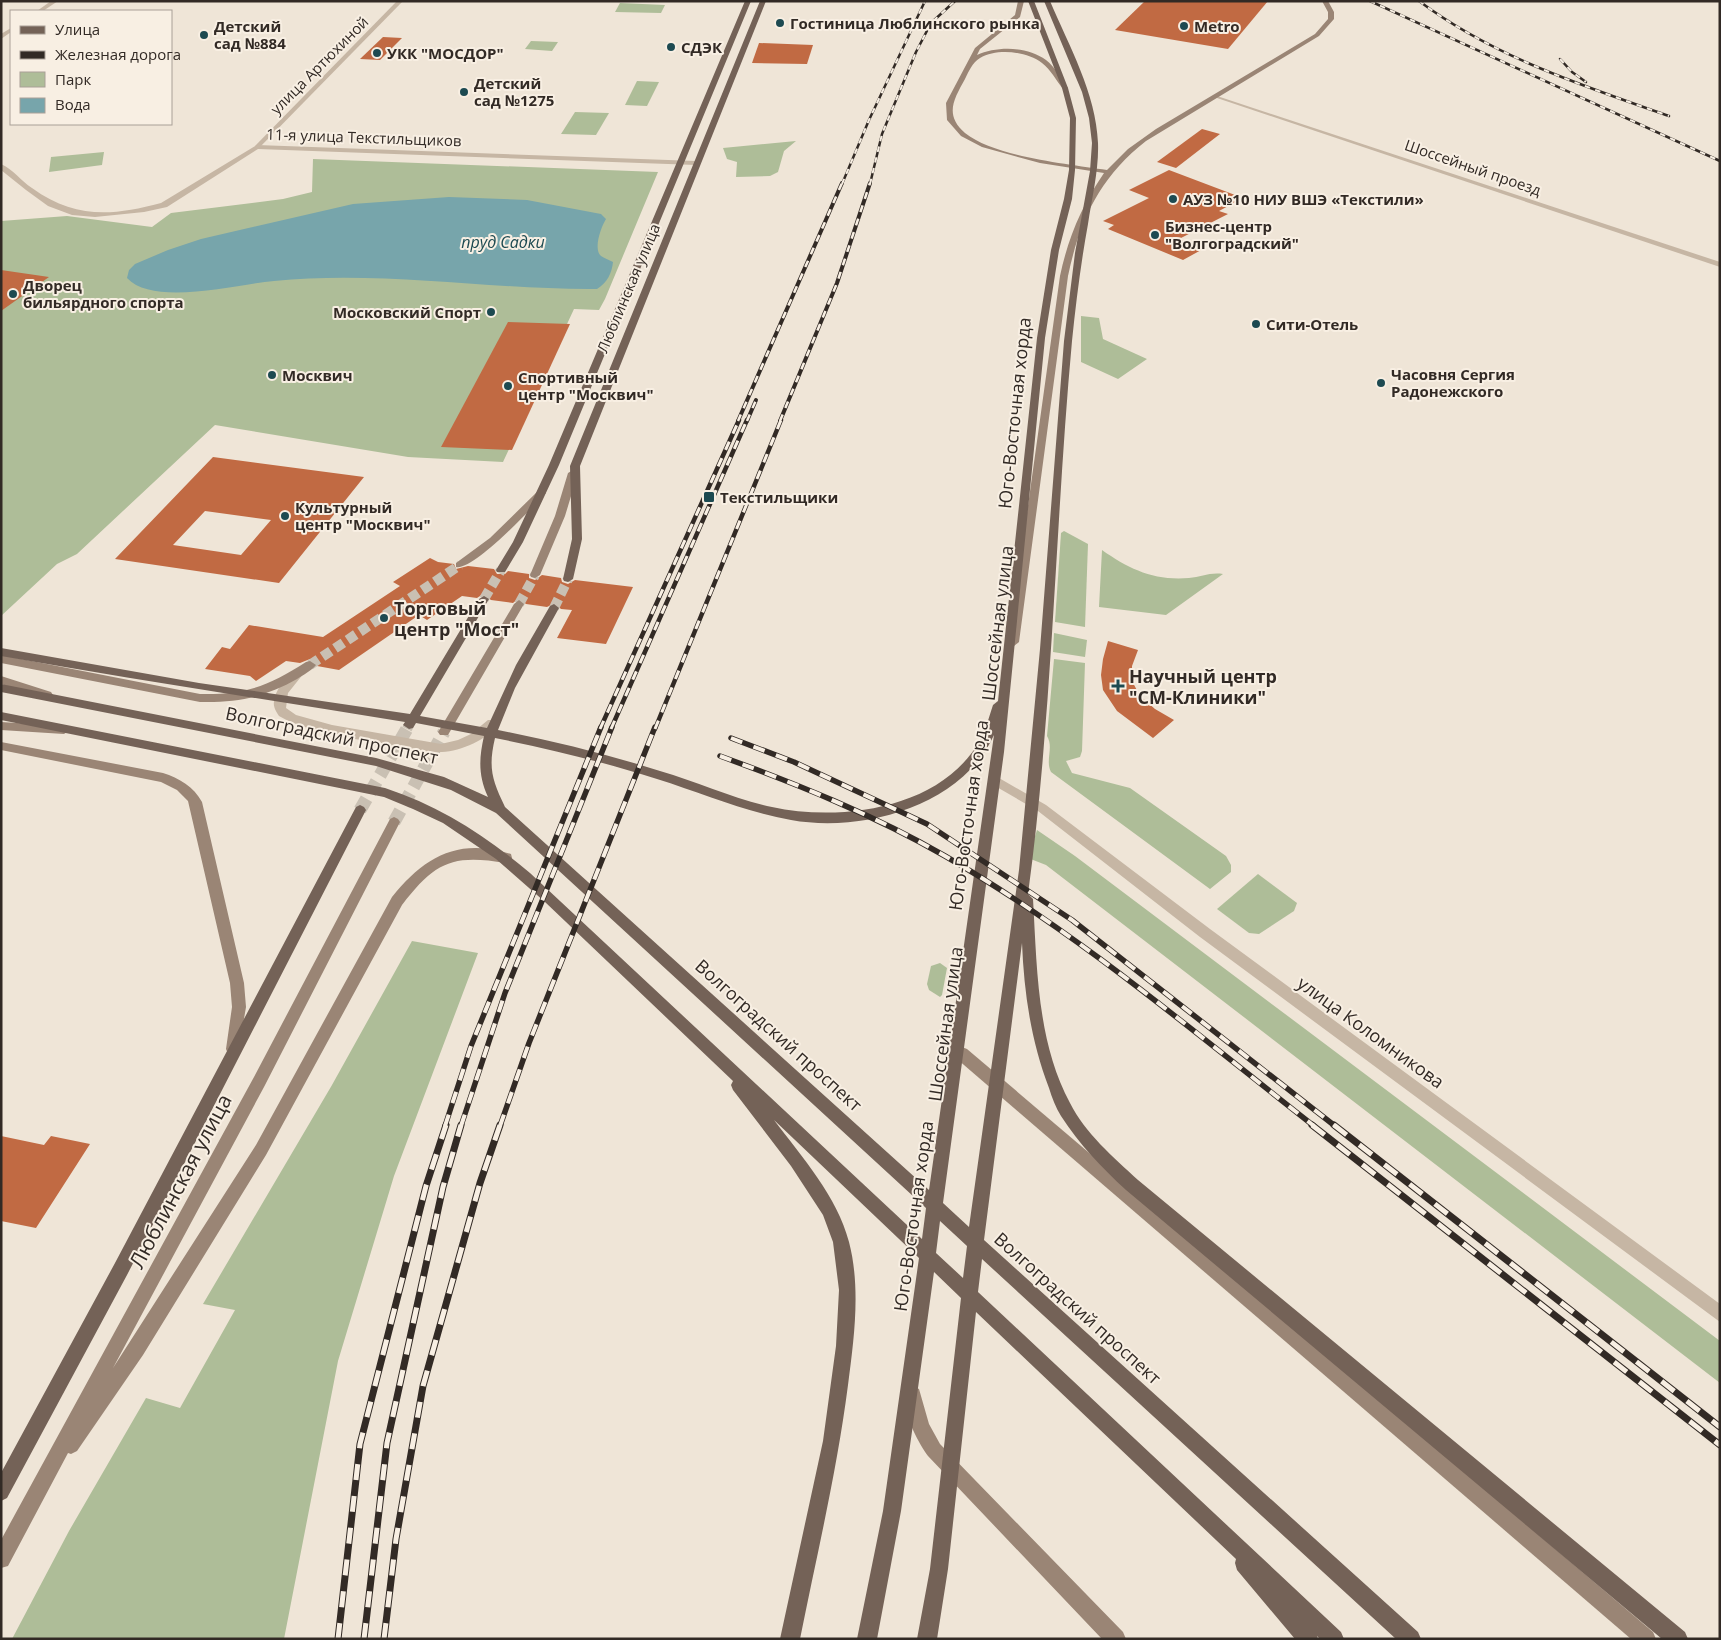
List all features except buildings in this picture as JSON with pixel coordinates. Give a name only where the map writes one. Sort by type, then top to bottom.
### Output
[{"type":"main road","name":"Люблинская улица","points":[[500,570],[518,542],[541,493],[748,1]]},
{"type":"main road","name":"Люблинская улица","points":[[535,574],[560,516],[586,434],[763,1]]},
{"type":"main road","points":[[1021,1],[1018,16],[978,48],[946,112],[948,119],[954,129],[964,137],[1001,152],[1108,172]]},
{"type":"main road","name":"Юго-Восточная хорда","points":[[867,1639],[892,1511],[998,752],[1042,338],[1055,250],[1070,189],[1073,118],[1064,88],[1031,1]]},
{"type":"main road","points":[[927,1639],[939,1569],[984,1168],[1025,870],[1046,649],[1068,341],[1079,253],[1093,171],[1095,144],[1092,118],[1085,92],[1048,1]]},
{"type":"main road","name":"Шоссейная улица","points":[[1116,1639],[934,1450],[922,1433],[916,1415],[912,1392],[913,1368],[962,1054],[999,783],[1027,536],[1065,270],[1078,223],[1089,201],[1108,172],[1161,128],[1317,35],[1331,19],[1331,12],[1325,1]]},
{"type":"main road","points":[[968,67],[973,60],[986,54],[1005,52],[1025,54],[1040,59],[1047,64],[1064,88]]},
{"type":"main road","points":[[568,579],[574,563],[577,539],[573,473]]},
{"type":"main road","points":[[460,565],[494,540],[541,493]]},
{"type":"main road","points":[[409,725],[484,599]]},
{"type":"main road","points":[[444,732],[520,604]]},
{"type":"main road","points":[[500,810],[484,771],[486,750],[497,718],[532,646],[554,608]]},
{"type":"main road","points":[[1,652],[251,695],[476,730],[659,775],[746,806],[776,814],[807,819],[873,814],[904,805],[934,792],[954,778],[984,742],[1005,692]]},
{"type":"main road","points":[[1,659],[200,698],[229,700],[250,697],[310,665]]},
{"type":"main road","points":[[1,680],[63,701]]},
{"type":"main road","name":"Волгоградский проспект","points":[[1,688],[366,760],[419,773],[459,787],[500,810],[1407,1635]]},
{"type":"main road","points":[[1,716],[385,793],[410,801],[458,824],[506,858],[1334,1639]]},
{"type":"main road","points":[[1,726],[79,732]]},
{"type":"main road","points":[[1,746],[163,778],[184,788],[196,802],[237,983],[239,1007],[231,1059]]},
{"type":"main road","name":"Люблинская улица","points":[[1,1492],[231,1059],[360,810]]},
{"type":"main road","name":"Люблинская улица","points":[[1,1559],[259,1082],[394,822]]},
{"type":"main road","points":[[35,1496],[137,1349],[256,1158],[397,901],[410,884],[434,863],[450,856],[469,853],[506,858]]},
{"type":"main road","points":[[1025,870],[1032,995],[1038,1033],[1050,1072],[1065,1109],[1094,1150],[1132,1185],[1678,1639]]},
{"type":"main road","points":[[962,1054],[1646,1639]]},
{"type":"main road","points":[[716,1055],[796,1161],[829,1210],[841,1242],[847,1290],[844,1346],[832,1441],[790,1639]]},
{"type":"main road","points":[[1202,1514],[1308,1639]]},
{"type":"street","points":[[42,10],[55,1]]},
{"type":"street","name":"улица Артюхиной","points":[[256,147],[400,1]]},
{"type":"street","name":"Шоссейный проезд","points":[[1216,96],[1720,265]]},
{"type":"street","name":"11-я улица Текстильщиков","points":[[2,169],[28,189],[65,210],[83,214],[109,214],[144,210],[164,205],[256,147],[696,162]]},
{"type":"street","points":[[298,673],[285,688],[280,698],[280,707],[284,715],[306,723],[441,748],[463,744],[475,738],[497,718]]},
{"type":"street","name":"улица Коломникова","points":[[999,783],[1042,808],[1204,933],[1720,1314]]},
{"type":"green space","points":[[620,3],[665,5],[661,13],[615,12]]},
{"type":"green space","points":[[531,41],[558,42],[552,51],[525,49]]},
{"type":"green space","points":[[637,81],[659,82],[647,106],[625,105]]},
{"type":"green space","points":[[575,112],[609,113],[596,135],[561,134]]},
{"type":"green space","points":[[796,141],[784,151],[778,172],[770,176],[736,177],[737,162],[727,159],[723,148]]},
{"type":"green space","points":[[104,152],[102,165],[49,172],[51,157]]},
{"type":"green space","name":"Москвич","points":[[313,159],[658,172],[605,299],[599,310],[574,309],[503,462],[408,457],[215,425],[77,554],[57,564],[1,616],[1,221],[67,216],[152,227],[171,213],[283,199],[312,192]]},
{"type":"green space","points":[[1081,316],[1099,318],[1103,339],[1147,359],[1118,379],[1081,362]]},
{"type":"green space","points":[[1064,531],[1088,544],[1085,627],[1055,622],[1061,533]]},
{"type":"green space","points":[[1102,550],[1132,568],[1164,578],[1223,574],[1166,615],[1099,607]]},
{"type":"green space","points":[[1054,633],[1087,640],[1085,657],[1053,652]]},
{"type":"green space","points":[[1054,659],[1085,663],[1082,751],[1080,757],[1066,761],[1072,773],[1130,788],[1226,856],[1231,865],[1231,872],[1210,889],[1051,772],[1049,768],[1050,745],[1047,736]]},
{"type":"green space","points":[[1037,830],[1075,856],[1720,1341],[1720,1383],[1046,865],[1028,858]]},
{"type":"green space","points":[[1258,874],[1297,903],[1294,911],[1259,934],[1249,933],[1217,909]]},
{"type":"green space","points":[[412,941],[478,953],[394,1176],[338,1361],[284,1639],[12,1639],[69,1531],[146,1398],[180,1408],[235,1310],[203,1304],[332,1085]]},
{"type":"green space","points":[[940,963],[947,968],[940,997],[929,990],[927,984],[931,966]]},
{"type":"water","name":"пруд Садки","points":[[449,197],[527,200],[601,214],[606,219],[600,232],[598,248],[601,256],[613,262],[610,274],[604,284],[597,289],[516,287],[395,279],[314,278],[274,281],[197,292],[176,292],[156,291],[140,287],[127,278],[129,270],[135,264],[201,239],[353,204]]},
{"type":"tunnel","points":[[310,665],[460,565]]},
{"type":"tunnel","points":[[484,599],[501,570]]},
{"type":"tunnel","points":[[519,604],[535,575]]},
{"type":"tunnel","points":[[554,608],[568,579]]},
{"type":"tunnel","points":[[360,810],[408,727]]},
{"type":"tunnel","points":[[394,822],[444,732]]},
{"type":"railway","points":[[842,184],[869,120],[925,1]]},
{"type":"railway","points":[[870,184],[882,134],[916,52],[931,23],[955,1]]},
{"type":"railway","points":[[1370,1],[1720,161]]},
{"type":"railway","points":[[1419,1],[1448,21],[1508,54],[1571,81],[1669,116]]},
{"type":"railway","points":[[1560,59],[1572,72],[1586,82]]},
{"type":"railway","points":[[738,421],[842,183]]},
{"type":"railway","points":[[780,421],[837,283],[870,183]]},
{"type":"railway","points":[[747,421],[756,400]]},
{"type":"railway","points":[[600,729],[739,420]]},
{"type":"railway","points":[[611,729],[747,420]]},
{"type":"railway","points":[[655,729],[781,420]]},
{"type":"railway","points":[[445,1126],[471,1046],[601,727]]},
{"type":"railway","points":[[461,1126],[505,993],[612,727]]},
{"type":"railway","points":[[500,1126],[529,1043],[655,727]]},
{"type":"railway","points":[[731,738],[794,762],[927,824],[1072,920],[1335,1126]]},
{"type":"railway","points":[[720,756],[806,789],[891,827],[945,856],[994,886],[1041,917],[1134,984],[1314,1126]]},
{"type":"railway","points":[[338,1639],[360,1444],[426,1186],[446,1125]]},
{"type":"railway","points":[[364,1639],[387,1443],[443,1187],[461,1125]]},
{"type":"railway","points":[[384,1639],[396,1539],[423,1386],[480,1183],[500,1125]]},
{"type":"railway","points":[[1312,1125],[1720,1445]]},
{"type":"railway","points":[[1334,1125],[1720,1427]]},
{"type":"place","name":"Гостиница Люблинского рынка","points":[[780,23]]},
{"type":"place","name":"Metro","points":[[1184,26]]},
{"type":"place","name":"Детский сад №884","points":[[204,35]]},
{"type":"place","name":"СДЭК","points":[[671,47]]},
{"type":"place","name":"УКК \"МОСДОР\"","points":[[377,53]]},
{"type":"place","name":"Детский сад №1275","points":[[464,92]]},
{"type":"place","name":"АУЗ №10 НИУ ВШЭ «Текстили»","points":[[1173,199]]},
{"type":"place","name":"Бизнес-центр \"Волгоградский\"","points":[[1155,235]]},
{"type":"place","name":"Дворец бильярдного спорта","points":[[13,294]]},
{"type":"place","name":"Московский Спорт","points":[[491,312]]},
{"type":"place","name":"Сити-Отель","points":[[1256,324]]},
{"type":"place","name":"Москвич","points":[[272,375]]},
{"type":"place","name":"Часовня Сергия Радонежского","points":[[1381,383]]},
{"type":"place","name":"Спортивный центр \"Москвич\"","points":[[508,386]]},
{"type":"place","name":"Текстильщики","points":[[709,497]]},
{"type":"place","name":"Культурный центр \"Москвич\"","points":[[285,516]]},
{"type":"place","name":"Торговый центр \"Мост\"","points":[[384,618]]},
{"type":"place","name":"Научный центр \"СМ-Клиники\"","points":[[1118,686]]}]
